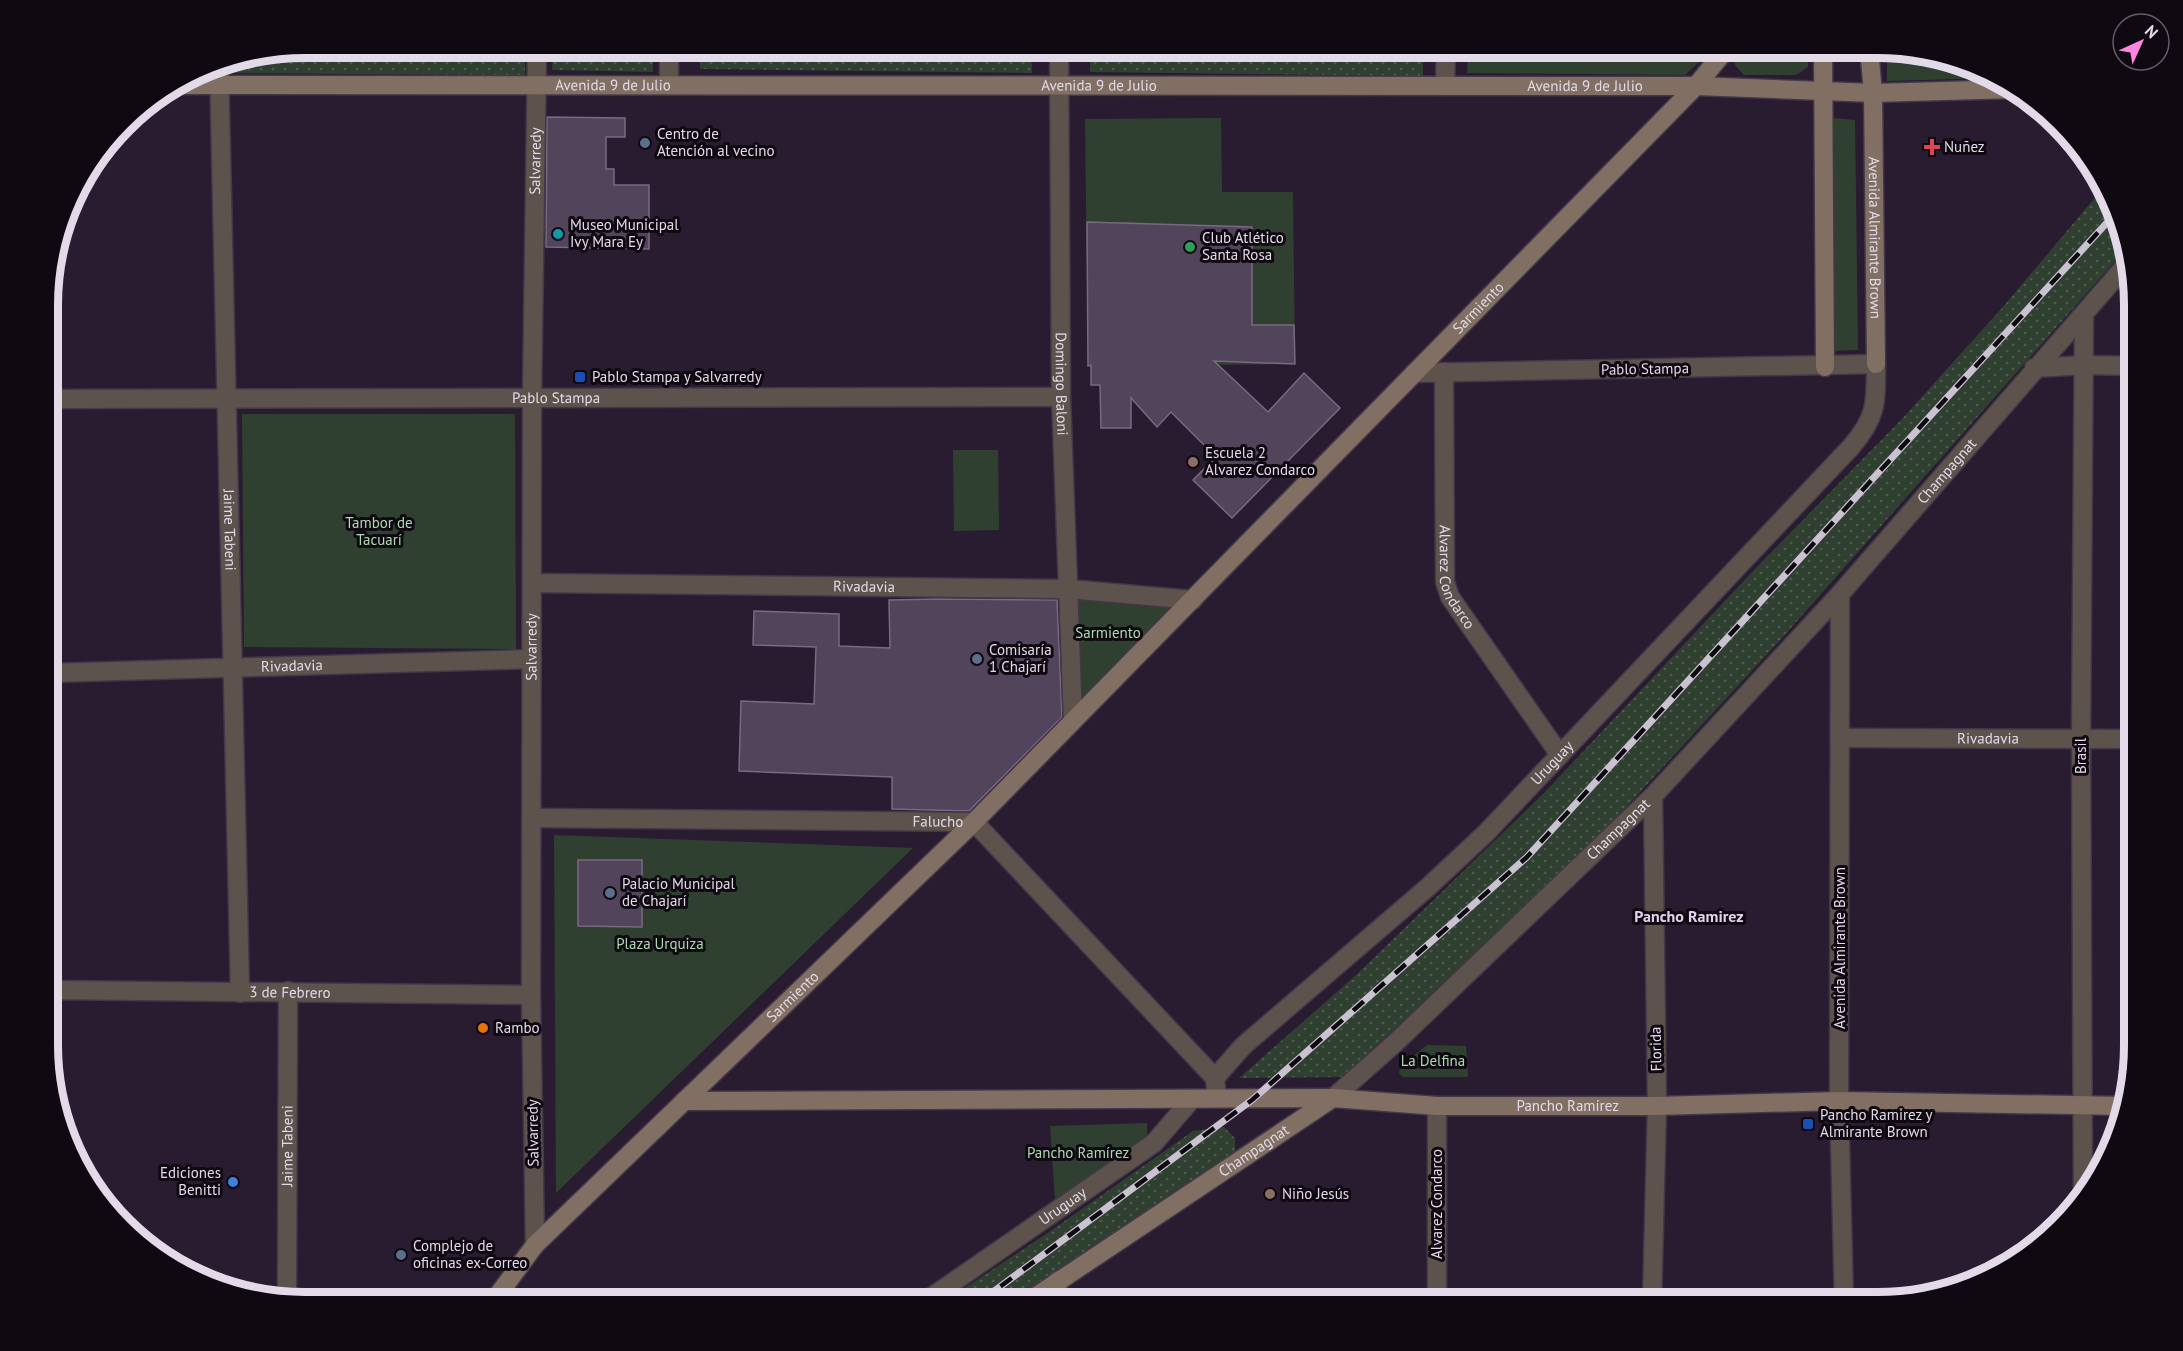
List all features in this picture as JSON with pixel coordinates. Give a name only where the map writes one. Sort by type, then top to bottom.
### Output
[{"type":"street","name":"Salvarredy","points":[[535,1245],[531,995],[532,398],[536,58]]},
{"type":"street","points":[[669,58],[669,85]]},
{"type":"street","name":"Domingo Baloni","points":[[1059,58],[1061,397],[1073,721]]},
{"type":"street","points":[[1445,86],[1446,58]]},
{"type":"street","name":"Sarmiento","points":[[500,1292],[535,1245],[974,822],[1696,86],[1719,58]]},
{"type":"street","points":[[1823,58],[1825,367]]},
{"type":"street","name":"Avenida Almirante Brown","points":[[1868,427],[1876,398],[1873,93],[1870,58]]},
{"type":"street","name":"Jaime Tabeni","points":[[219,74],[240,993]]},
{"type":"street","name":"Avenida 9 de Julio","points":[[195,85],[1696,86],[1823,93],[1997,90]]},
{"type":"street","name":"Champagnat","points":[[1041,1292],[1333,1098],[1394,1044],[1653,796],[1840,594],[2034,368],[2084,315],[2122,270]]},
{"type":"street","name":"Brasil","points":[[2083,1183],[2081,740],[2084,315]]},
{"type":"street","name":"Pablo Stampa","points":[[1414,373],[1825,367],[1876,364]]},
{"type":"street","points":[[2034,368],[2124,366]]},
{"type":"street","name":"Alvarez Condarco","points":[[1444,372],[1445,582],[1450,597],[1560,755]]},
{"type":"street","name":"Pablo Stampa","points":[[58,399],[1061,397]]},
{"type":"street","name":"Uruguay","points":[[1215,1078],[1243,1046],[1469,849],[1868,427]]},
{"type":"street","name":"Rivadavia","points":[[532,583],[1068,589],[1193,600]]},
{"type":"street","name":"Avenida Almirante Brown","points":[[1840,594],[1839,1101],[1844,1292]]},
{"type":"street","name":"Rivadavia","points":[[58,673],[532,659]]},
{"type":"street","name":"Rivadavia","points":[[1841,738],[2124,739]]},
{"type":"street","name":"Florida","points":[[1652,1292],[1657,1106],[1653,796]]},
{"type":"street","name":"Falucho","points":[[532,818],[974,822],[1215,1078]]},
{"type":"street","name":"3 de Febrero","points":[[58,990],[531,995]]},
{"type":"street","name":"Jaime Tabeni","points":[[287,1292],[288,991]]},
{"type":"street","points":[[1215,1078],[1217,1098]]},
{"type":"street","name":"Pancho Ramírez","points":[[684,1101],[1333,1098],[1437,1106],[1657,1106],[1839,1101],[2117,1106]]},
{"type":"street","name":"Uruguay","points":[[939,1292],[1154,1143],[1192,1099]]},
{"type":"street","name":"Alvarez Condarco","points":[[1437,1106],[1437,1292]]},
{"type":"street","points":[[1058,1280],[1058,1292]]},
{"type":"green space","points":[[305,58],[525,58],[525,75],[230,73],[230,71],[257,63]]},
{"type":"green space","points":[[553,58],[653,58],[653,72],[552,70]]},
{"type":"green space","points":[[700,58],[1031,58],[1032,73],[700,69]]},
{"type":"green space","points":[[1090,58],[1423,58],[1423,76],[1090,72]]},
{"type":"green space","points":[[1468,58],[1703,58],[1685,75],[1467,73]]},
{"type":"green space","points":[[1734,58],[1808,58],[1808,67],[1796,75],[1744,75],[1735,65]]},
{"type":"green space","points":[[1887,59],[1926,63],[1975,78],[1887,81]]},
{"type":"green space","name":"Club Atlético Santa Rosa","points":[[1221,118],[1222,192],[1293,192],[1295,364],[1088,366],[1085,119]]},
{"type":"green space","points":[[1834,118],[1855,120],[1858,350],[1833,351]]},
{"type":"green space","points":[[2098,194],[2106,211],[2120,256],[1783,637],[1582,855],[1343,1077],[1239,1078],[1355,976],[1544,793],[1754,570],[1900,421],[2002,308]]},
{"type":"green space","name":"Tambor de Tacuarí","points":[[242,414],[515,414],[516,649],[244,647]]},
{"type":"green space","points":[[953,450],[998,450],[999,530],[954,531]]},
{"type":"green space","name":"Sarmiento","points":[[1073,594],[1185,603],[1077,713]]},
{"type":"green space","name":"Plaza Urquiza","points":[[554,835],[913,848],[556,1193]]},
{"type":"green space","name":"La Delfina","points":[[1427,1045],[1466,1046],[1468,1077],[1403,1077],[1399,1073],[1400,1067]]},
{"type":"green space","name":"Pancho Ramírez","points":[[1147,1123],[1147,1139],[1055,1199],[1050,1126]]},
{"type":"green space","points":[[1224,1127],[1235,1138],[1235,1156],[1039,1292],[959,1292],[1049,1232],[1193,1131]]},
{"type":"building","points":[[547,117],[625,118],[625,137],[606,137],[606,169],[614,169],[614,185],[649,185],[649,249],[546,247]]},
{"type":"building","points":[[1087,222],[1252,227],[1252,325],[1294,325],[1295,364],[1214,361],[1268,412],[1304,373],[1340,408],[1232,518],[1193,480],[1216,457],[1171,412],[1157,427],[1131,398],[1131,428],[1101,428],[1100,385],[1091,385],[1091,365],[1088,366]]},
{"type":"building","name":"Comisaría 1 Chajarí","points":[[889,600],[1057,600],[1062,717],[969,811],[892,809],[892,777],[739,771],[741,701],[814,704],[816,647],[753,645],[754,611],[839,614],[839,646],[890,648]]},
{"type":"building","name":"Palacio Municipal de Chajarí","points":[[578,860],[642,860],[642,927],[578,926]]},
{"type":"railway","points":[[993,1292],[1252,1100],[1527,857],[2109,220]]},
{"type":"place","name":"Centro de Atención al vecino","points":[[645,143]]},
{"type":"place","name":"Nuñez","points":[[1932,147]]},
{"type":"place","name":"Museo Municipal Ivy Mara Ey","points":[[558,234]]},
{"type":"place","name":"Club Atlético Santa Rosa","points":[[1190,247]]},
{"type":"place","name":"Pablo Stampa y Salvarredy","points":[[580,377]]},
{"type":"place","name":"Escuela 2 Alvarez Condarco","points":[[1193,462]]},
{"type":"place","name":"Comisaría 1 Chajarí","points":[[977,659]]},
{"type":"place","name":"Palacio Municipal de Chajarí","points":[[610,893]]},
{"type":"place","name":"Rambo","points":[[483,1028]]},
{"type":"place","name":"Pancho Ramirez y Almirante Brown","points":[[1808,1124]]},
{"type":"place","name":"Ediciones Benitti","points":[[233,1182]]},
{"type":"place","name":"Niño Jesús","points":[[1270,1194]]},
{"type":"place","name":"Complejo de oficinas ex-Correo","points":[[401,1255]]},
{"type":"district","name":"Pancho Ramirez","points":[[1689,916]]}]
